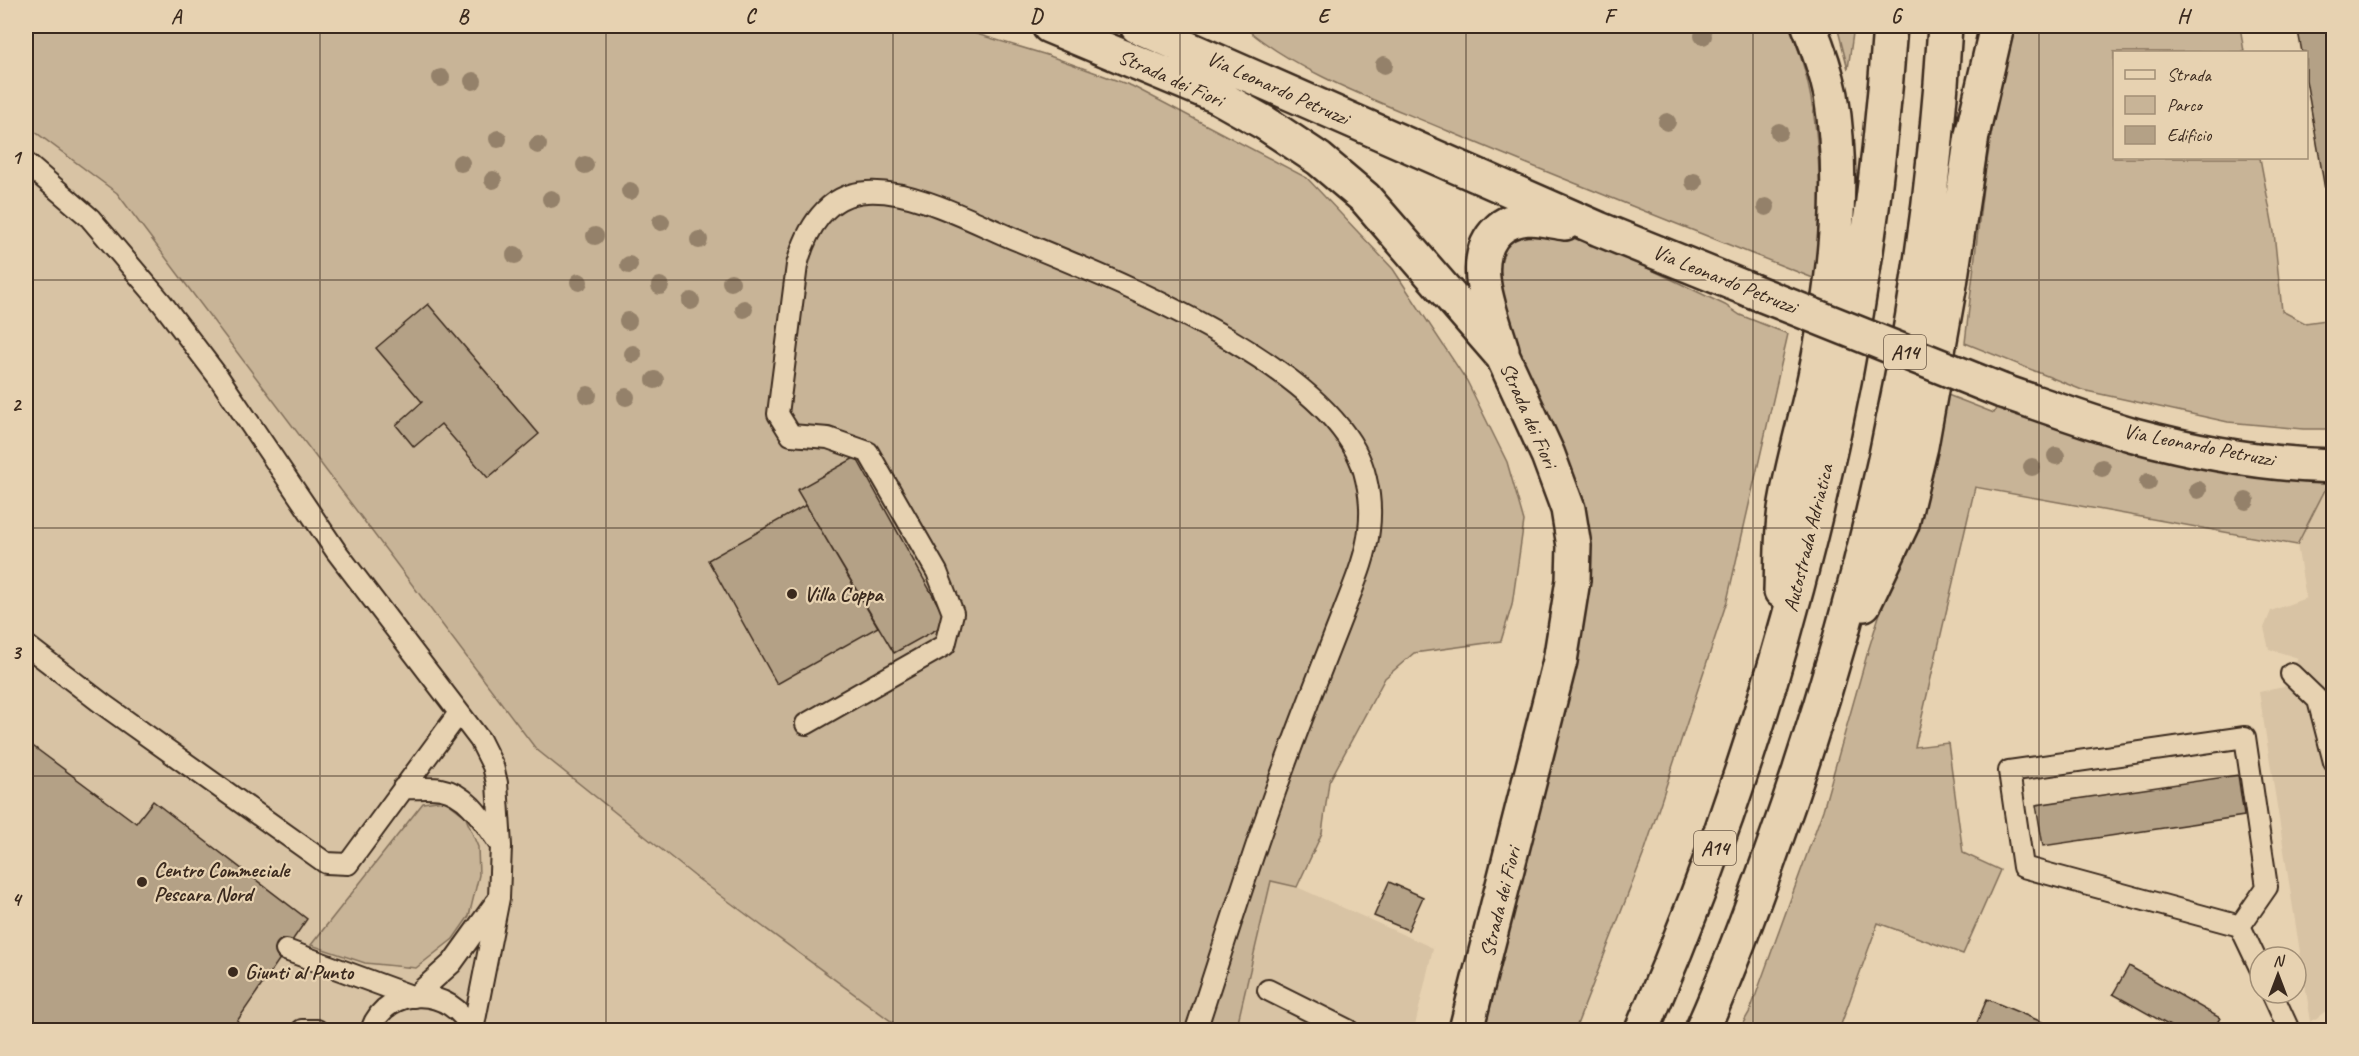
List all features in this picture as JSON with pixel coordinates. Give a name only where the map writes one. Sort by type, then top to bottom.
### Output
[{"type":"main road","name":"Strada dei Fiori","points":[[1049,26],[1216,96],[1265,123],[1319,159],[1365,198],[1503,357],[1548,455],[1568,509],[1574,546],[1574,580],[1560,661],[1466,1030]]},
{"type":"main road","name":"Via Leonardo Petruzzi","points":[[1137,26],[1170,33],[1599,229],[2002,391],[2133,434],[2184,447],[2249,458],[2334,466]]},
{"type":"main road","points":[[1778,662],[1785,510],[1815,374],[1832,276],[1836,217],[1837,156],[1830,94],[1819,51],[1809,26]]},
{"type":"main road","name":"Autostrada Adriatica","points":[[1642,1030],[1674,957],[1708,867],[1756,732],[1778,662],[1840,406],[1875,193],[1886,97],[1890,26]]},
{"type":"main road","name":"A14","points":[[1702,1030],[1722,987],[1796,783],[1854,587],[1889,437],[1916,296],[1940,95],[1945,26]]},
{"type":"main road","points":[[1830,673],[1902,524],[1922,446],[1974,125],[1997,26]]},
{"type":"main road","points":[[1503,357],[1482,272],[1483,255],[1490,239],[1500,228],[1524,218],[1539,218],[1599,229]]},
{"type":"lane","points":[[26,163],[90,218],[162,303],[219,378],[336,551],[480,740],[493,765],[497,783],[501,846],[499,898],[472,1030]]},
{"type":"lane","points":[[806,724],[945,645],[952,613],[937,572],[868,452],[828,438],[790,435],[778,414],[801,250],[816,221],[835,201],[866,192],[912,196],[1136,290],[1210,328],[1255,355],[1296,385],[1317,403],[1344,432],[1357,454],[1366,477],[1370,507],[1369,533],[1356,578],[1284,768],[1196,1030]]},
{"type":"lane","points":[[26,645],[112,711],[326,863],[348,864],[459,713]]},
{"type":"lane","points":[[2291,674],[2326,705],[2334,762]]},
{"type":"lane","points":[[2240,926],[2267,887],[2246,737],[2009,771],[2024,867],[2240,926],[2249,945]]},
{"type":"lane","points":[[403,789],[441,789],[462,797],[501,846]]},
{"type":"lane","points":[[414,997],[452,963],[499,898]]},
{"type":"lane","points":[[286,950],[414,997]]},
{"type":"lane","points":[[1268,990],[1348,1030]]},
{"type":"lane","points":[[371,1030],[389,1006],[414,997],[433,997],[450,1004],[464,1017],[472,1030]]},
{"type":"lane","points":[[2278,1005],[2289,1030]]},
{"type":"lane","points":[[303,1030],[317,1030]]},
{"type":"shaded area","points":[[26,125],[117,193],[536,749],[697,878],[903,1030],[26,1030]]},
{"type":"shaded area","points":[[2332,476],[2334,1005],[2311,1022],[2308,1003],[2308,945],[2299,945],[2259,692],[2284,687],[2298,658],[2269,649],[2264,628],[2271,611],[2306,598],[2297,545]]},
{"type":"shaded area","points":[[1272,880],[1297,887],[1433,948],[1414,1030],[1236,1030]]},
{"type":"green space","points":[[26,26],[950,26],[1047,55],[1132,86],[1307,178],[1393,269],[1467,381],[1507,462],[1524,521],[1512,605],[1501,641],[1414,653],[1385,678],[1329,782],[1322,833],[1297,887],[1271,881],[1236,1030],[903,1030],[697,878],[536,749],[117,193],[26,125]]},
{"type":"green space","points":[[1243,26],[1789,26],[1809,87],[1818,151],[1820,216],[1818,280],[1368,98],[1289,59]]},
{"type":"green space","points":[[1837,26],[1854,26],[1848,69]]},
{"type":"green space","points":[[2016,26],[2240,26],[2244,51],[2113,51],[2113,159],[2260,159],[2274,232],[2282,311],[2305,323],[2333,319],[2333,429],[2303,429],[2228,422],[2082,390],[1965,343],[1983,187],[1999,86]]},
{"type":"green space","points":[[1510,228],[1583,237],[1725,305],[1740,315],[1788,334],[1727,601],[1644,853],[1575,1030],[1472,1030],[1583,584],[1564,452],[1495,299],[1489,269]]},
{"type":"green space","points":[[1940,392],[1994,413],[1999,401],[2332,476],[2297,545],[1975,487],[1915,747],[1948,743],[1963,853],[2000,870],[1963,954],[1878,923],[1839,1030],[1739,1030],[1750,1011],[1823,810],[1868,651],[1904,537]]},
{"type":"green space","points":[[444,800],[465,816],[478,847],[479,875],[469,916],[453,939],[416,968],[365,963],[311,945],[423,803]]},
{"type":"building","points":[[2297,26],[2334,26],[2334,241],[2308,92],[2308,51],[2302,51]]},
{"type":"building","points":[[428,304],[539,434],[488,478],[441,424],[414,447],[396,425],[422,402],[376,348]]},
{"type":"building","points":[[856,457],[948,623],[894,653],[797,490]]},
{"type":"building","name":"Villa Coppa","points":[[806,505],[878,627],[777,684],[708,560]]},
{"type":"building","name":"Centro Commeciale Pescara Nord","points":[[26,741],[136,823],[153,801],[307,919],[231,1030],[26,1030]]},
{"type":"building","points":[[2238,775],[2244,816],[2043,846],[2036,805]]},
{"type":"building","points":[[1389,882],[1423,897],[1408,930],[1374,916]]},
{"type":"building","points":[[2129,966],[2220,1018],[2213,1030],[2177,1030],[2113,994]]},
{"type":"building","points":[[1987,999],[2042,1022],[2039,1030],[1974,1030]]},
{"type":"place","name":"Villa Coppa","points":[[792,594]]},
{"type":"place","name":"Centro Commeciale Pescara Nord","points":[[142,882]]},
{"type":"place","name":"Giunti al Punto","points":[[233,972]]}]
